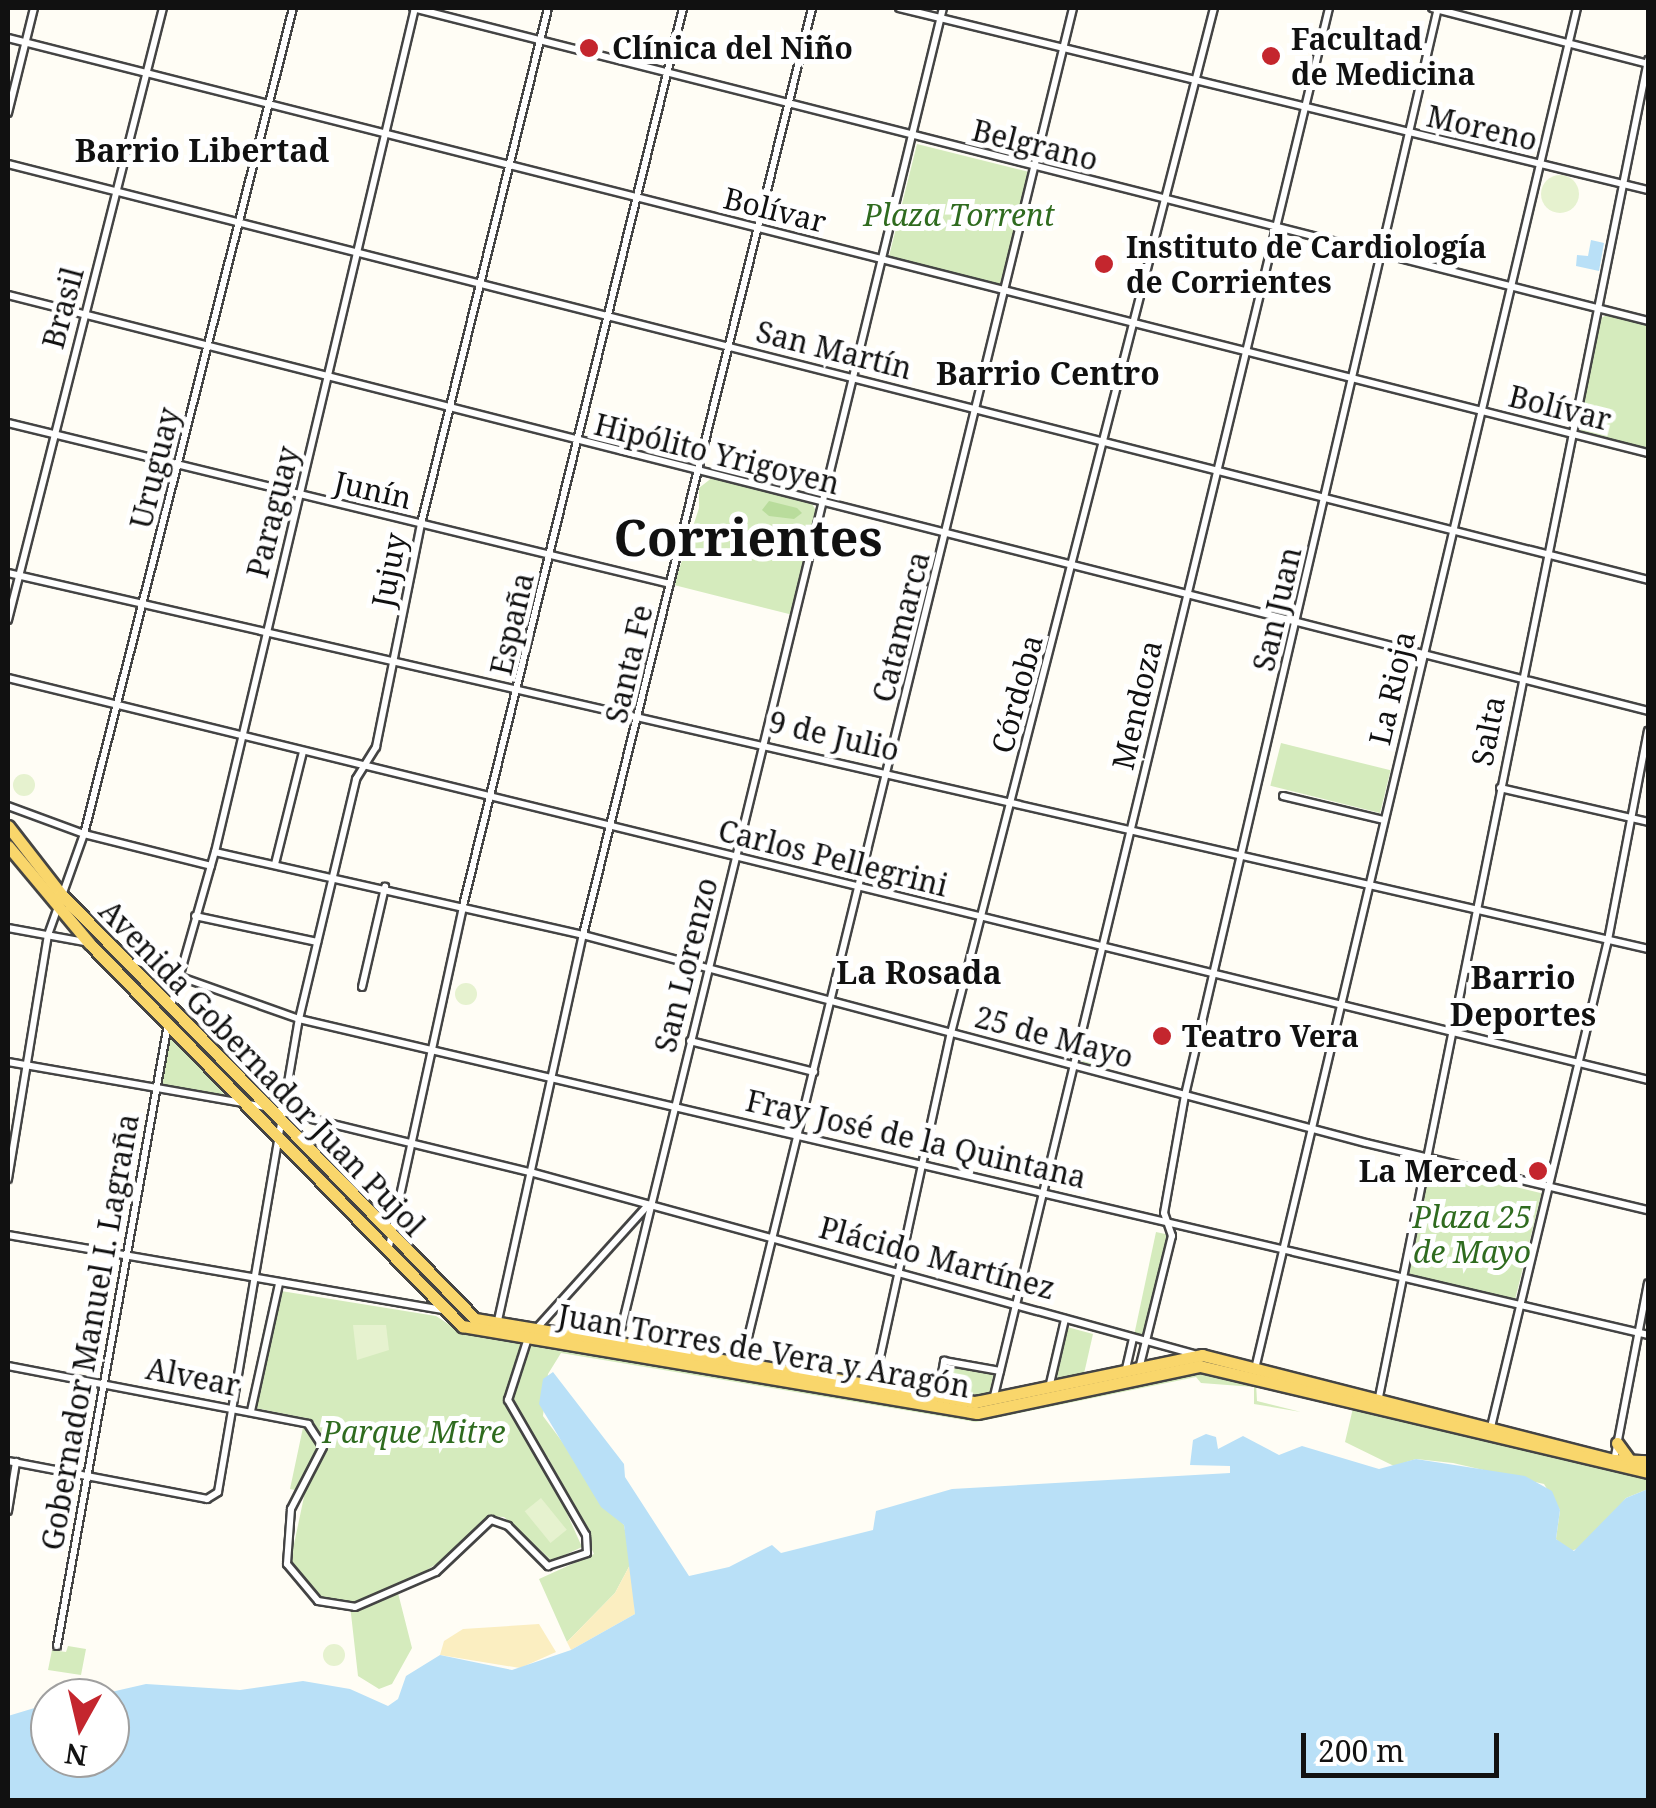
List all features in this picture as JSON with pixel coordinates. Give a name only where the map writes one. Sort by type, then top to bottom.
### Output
[{"type":"main road","name":"Avenida Gobernador Juan Pujol","points":[[8,826],[90,943],[152,1008],[169,1018],[281,1118],[464,1312],[496,1327]]},
{"type":"main road","name":"Avenida Gobernador Juan Pujol","points":[[8,846],[279,1140],[444,1310],[462,1326],[496,1327]]},
{"type":"main road","name":"Juan Torres de Vera y Aragón","points":[[496,1327],[872,1390],[992,1406],[1198,1360]]},
{"type":"main road","name":"Plácido Martínez","points":[[1198,1360],[1613,1463],[1647,1465]]},
{"type":"main road","name":"Juan Torres de Vera y Aragón","points":[[872,1390],[992,1406],[1048,1389],[1123,1378]]},
{"type":"main road","points":[[1617,1444],[1624,1459],[1647,1465]]},
{"type":"street","points":[[8,113],[34,8]]},
{"type":"street","name":"Brasil","points":[[8,620],[163,8]]},
{"type":"street","name":"Uruguay","points":[[8,1179],[48,935],[84,834],[293,8]]},
{"type":"street","name":"Belgrano","points":[[414,8],[1035,169],[1648,321]]},
{"type":"street","name":"Paraguay","points":[[169,1018],[175,978],[216,852],[414,8]]},
{"type":"street","name":"Jujuy","points":[[88,1476],[214,1497],[299,1018],[356,778],[366,767],[394,660],[421,524],[548,8]]},
{"type":"street","name":"España","points":[[388,1251],[464,906],[494,798],[576,442],[683,8]]},
{"type":"street","name":"Santa Fe","points":[[496,1327],[583,935],[614,828],[812,8]]},
{"type":"street","name":"Moreno","points":[[899,8],[1306,110],[1648,190]]},
{"type":"street","name":"San Lorenzo","points":[[617,1347],[943,8]]},
{"type":"street","name":"Catamarca","points":[[740,1368],[861,888],[1073,8]]},
{"type":"street","name":"Córdoba","points":[[872,1390],[950,1033],[1074,567],[1214,8]]},
{"type":"street","name":"Mendoza","points":[[992,1406],[1329,8]]},
{"type":"street","points":[[1436,8],[1648,63]]},
{"type":"street","name":"San Juan","points":[[1137,1375],[1172,1236],[1166,1221],[1185,1095],[1244,856],[1436,8]]},
{"type":"street","name":"La Rioja","points":[[1256,1374],[1422,654],[1577,8]]},
{"type":"street","name":"Bolívar","points":[[8,38],[1005,294],[1648,454]]},
{"type":"street","name":"Salta","points":[[1378,1405],[1620,183],[1648,63]]},
{"type":"street","name":"San Martín","points":[[8,164],[1648,580]]},
{"type":"street","name":"Hipólito Yrigoyen","points":[[8,295],[1648,711]]},
{"type":"street","name":"Junín","points":[[8,423],[179,468],[670,584]]},
{"type":"street","name":"9 de Julio","points":[[8,573],[1648,949]]},
{"type":"street","name":"Carlos Pellegrini","points":[[8,678],[1648,1080]]},
{"type":"street","points":[[1490,1434],[1608,940],[1648,731]]},
{"type":"street","points":[[276,864],[304,752]]},
{"type":"street","points":[[1500,788],[1648,822]]},
{"type":"street","points":[[1282,796],[1384,820]]},
{"type":"street","points":[[8,806],[84,834],[210,866]]},
{"type":"street","name":"25 de Mayo","points":[[216,852],[335,875],[583,935],[1312,1128],[1648,1210]]},
{"type":"street","points":[[362,987],[385,887]]},
{"type":"street","points":[[195,916],[317,942]]},
{"type":"street","points":[[8,928],[90,943]]},
{"type":"street","name":"Fray José de la Quintana","points":[[136,961],[175,978],[299,1018],[552,1073],[798,1135],[1648,1335]]},
{"type":"street","name":"Gobernador Manuel I. Lagraña","points":[[57,1646],[169,1018]]},
{"type":"street","points":[[690,1042],[814,1072]]},
{"type":"street","points":[[8,1062],[154,1092],[248,1107],[264,1106]]},
{"type":"street","name":"Plácido Martínez","points":[[281,1118],[411,1140],[1146,1341],[1198,1360]]},
{"type":"street","points":[[532,1333],[650,1205]]},
{"type":"street","points":[[8,1236],[444,1310]]},
{"type":"street","points":[[1613,1463],[1648,1283]]},
{"type":"street","points":[[251,1411],[278,1284]]},
{"type":"street","points":[[1048,1389],[1065,1319]]},
{"type":"street","name":"Alvear","points":[[8,1366],[308,1424],[320,1438],[321,1455],[291,1509],[284,1554],[293,1576],[318,1600],[355,1606],[410,1586],[451,1560],[491,1520],[508,1526],[556,1568],[581,1559],[589,1544],[508,1400],[532,1333]]},
{"type":"street","points":[[1123,1378],[1132,1338]]},
{"type":"street","points":[[938,1397],[944,1361],[1000,1371]]},
{"type":"street","points":[[8,1511],[12,1462],[88,1476]]},
{"type":"green space","name":"Plaza Torrent","points":[[917,144],[1029,172],[1001,284],[889,257]]},
{"type":"green space","points":[[1560,175],[1573,181],[1579,194],[1573,207],[1560,213],[1547,207],[1541,194],[1547,181]]},
{"type":"green space","points":[[1610,313],[1648,323],[1648,450],[1582,432],[1578,424],[1598,320]]},
{"type":"green space","points":[[713,477],[811,502],[818,514],[793,615],[674,585],[699,508],[699,488]]},
{"type":"green space","points":[[769,501],[802,513],[794,519],[769,516],[762,510]]},
{"type":"green space","points":[[1281,743],[1391,770],[1380,813],[1270,786]]},
{"type":"green space","points":[[24,774],[32,777],[32,793],[24,796],[16,793],[13,785],[16,777]]},
{"type":"green space","points":[[466,983],[474,986],[474,1002],[466,1005],[458,1002],[455,994],[458,986]]},
{"type":"green space","points":[[170,1033],[231,1102],[160,1090]]},
{"type":"green space","points":[[1091,1041],[1103,1053],[1091,1065],[1079,1053]]},
{"type":"green space","name":"Plaza 25 de Mayo","points":[[1428,1165],[1542,1193],[1514,1304],[1400,1276]]},
{"type":"green space","points":[[1156,1232],[1170,1235],[1148,1338],[1134,1335]]},
{"type":"green space","name":"Parque Mitre","points":[[281,1291],[436,1316],[464,1334],[976,1417],[1204,1369],[1256,1383],[1257,1401],[1301,1412],[1254,1404],[1254,1387],[1201,1383],[1196,1377],[976,1422],[561,1353],[548,1374],[543,1416],[624,1525],[631,1563],[615,1593],[567,1642],[539,1579],[594,1554],[548,1457],[543,1460],[582,1547],[552,1561],[504,1517],[487,1516],[449,1556],[397,1589],[412,1648],[392,1684],[379,1689],[358,1676],[350,1605],[319,1599],[290,1563],[305,1492],[290,1489],[305,1418],[255,1408]]},
{"type":"green space","points":[[353,1325],[386,1325],[389,1350],[357,1360]]},
{"type":"green space","points":[[1067,1327],[1093,1334],[1083,1378],[1056,1384]]},
{"type":"green space","points":[[947,1363],[994,1371],[989,1395],[942,1392]]},
{"type":"green space","points":[[1353,1408],[1648,1480],[1648,1489],[1626,1498],[1584,1547],[1570,1551],[1556,1539],[1560,1510],[1544,1484],[1453,1463],[1416,1459],[1394,1466],[1345,1442]]},
{"type":"green space","points":[[541,1498],[567,1530],[550,1543],[525,1511]]},
{"type":"green space","points":[[334,1644],[342,1647],[342,1663],[334,1666],[326,1663],[323,1655],[326,1647]]},
{"type":"green space","points":[[68,1646],[86,1649],[81,1675],[48,1670],[52,1650],[66,1652]]},
{"type":"sand","points":[[631,1563],[635,1614],[571,1650],[567,1642],[615,1593]]},
{"type":"sand","points":[[539,1624],[556,1652],[520,1668],[440,1655],[444,1641],[463,1629]]},
{"type":"water","points":[[1591,240],[1604,243],[1599,271],[1576,266],[1577,255],[1588,256]]},
{"type":"water","points":[[553,1372],[624,1464],[625,1477],[689,1576],[729,1567],[772,1545],[781,1553],[873,1530],[876,1511],[952,1489],[1230,1473],[1230,1466],[1190,1465],[1193,1440],[1206,1434],[1216,1437],[1218,1449],[1243,1436],[1279,1455],[1302,1446],[1379,1469],[1416,1459],[1525,1476],[1552,1491],[1560,1510],[1556,1539],[1574,1551],[1626,1498],[1648,1489],[1648,1800],[8,1800],[8,1716],[30,1709],[30,1778],[130,1778],[130,1688],[146,1684],[240,1690],[303,1681],[350,1689],[388,1706],[398,1699],[406,1676],[440,1655],[512,1670],[571,1650],[635,1614],[624,1525],[601,1507],[539,1404],[543,1379]]},
{"type":"place","name":"Clínica del Niño","points":[[589,48]]},
{"type":"place","name":"Facultad de Medicina","points":[[1271,56]]},
{"type":"place","name":"Instituto de Cardiología de Corrientes","points":[[1104,264]]},
{"type":"place","name":"Teatro Vera","points":[[1162,1036]]},
{"type":"place","name":"La Merced","points":[[1538,1171]]},
{"type":"district","name":"Barrio Libertad","points":[[202,150]]},
{"type":"district","name":"Barrio Centro","points":[[1048,373]]},
{"type":"district","name":"Corrientes","points":[[748,538]]},
{"type":"district","name":"La Rosada","points":[[919,972]]},
{"type":"district","name":"Barrio Deportes","points":[[1523,996]]}]
